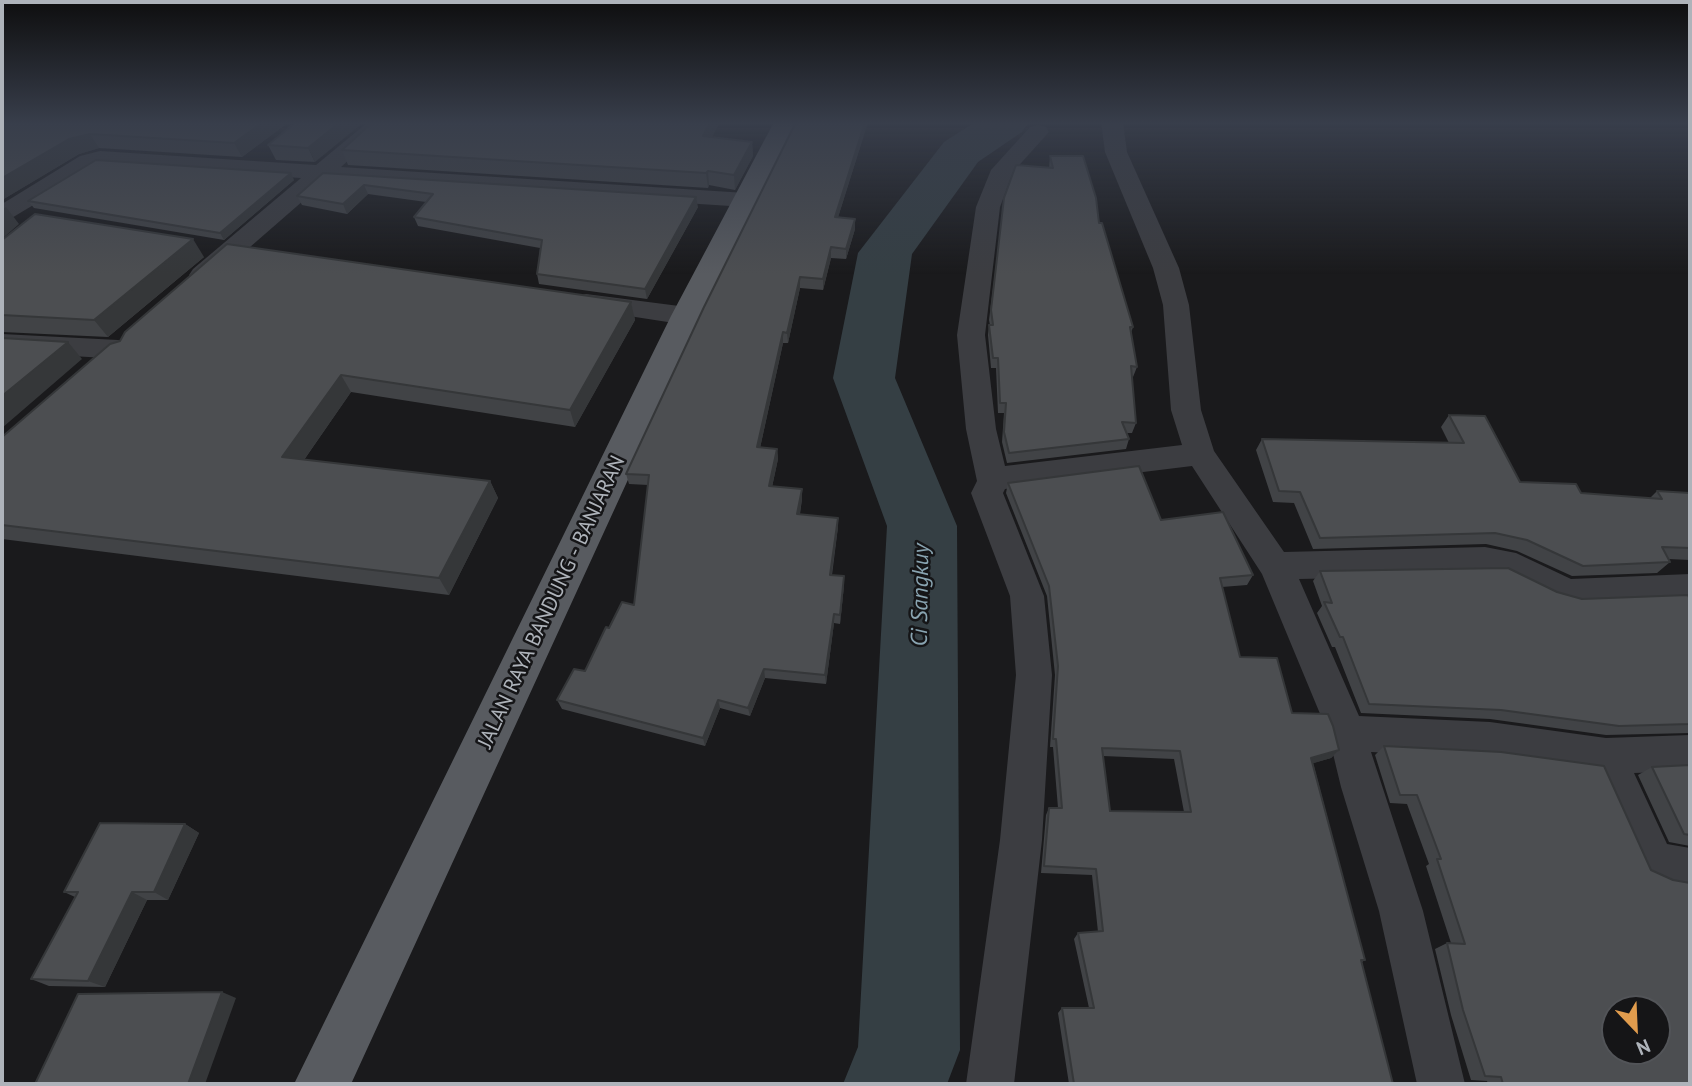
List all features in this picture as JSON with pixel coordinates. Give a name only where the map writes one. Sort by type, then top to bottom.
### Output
[{"type":"main road","name":"JALAN RAYA BANDUNG - BANJARAN","points":[[322,1084],[687,316],[760,173]]},
{"type":"street","points":[[4,211],[70,173]]},
{"type":"street","points":[[180,295],[321,173]]},
{"type":"street","points":[[362,173],[746,200]]},
{"type":"street","points":[[990,1084],[1021,840],[1034,675],[1027,596],[987,493],[993,481],[981,429],[971,335],[988,207],[1001,173]]},
{"type":"street","points":[[1125,173],[1166,268],[1176,305],[1186,410],[1200,454],[1275,566],[1347,733],[1361,787],[1401,911],[1441,1084]]},
{"type":"street","points":[[4,211],[43,221]]},
{"type":"street","points":[[198,246],[236,251],[230,251]]},
{"type":"street","points":[[230,251],[258,255]]},
{"type":"street","points":[[563,298],[687,316]]},
{"type":"street","points":[[2,343],[122,350],[129,340],[87,376]]},
{"type":"street","points":[[993,481],[1200,454]]},
{"type":"street","points":[[1275,566],[1485,561],[1504,563],[1559,590],[1571,593],[1690,587]]},
{"type":"street","points":[[1347,733],[1490,740],[1606,756],[1690,753]]},
{"type":"street","points":[[1606,756],[1653,861],[1690,869]]},
{"type":"building","points":[[75,173],[291,173],[220,233],[28,201]]},
{"type":"building","points":[[323,173],[696,197],[645,289],[537,274],[542,240],[414,217],[433,194],[364,185],[343,204],[297,196]]},
{"type":"building","points":[[771,173],[849,173],[835,217],[855,219],[846,249],[831,247],[823,279],[800,277],[787,333],[783,332],[757,447],[777,449],[769,486],[802,489],[797,514],[838,518],[830,575],[844,576],[840,615],[834,614],[825,675],[764,669],[748,708],[718,700],[703,738],[557,700],[574,669],[585,671],[606,627],[609,628],[622,602],[634,605],[649,475],[626,474]]},
{"type":"building","points":[[1013,173],[1088,173],[1096,198],[1099,223],[1102,223],[1133,327],[1130,327],[1137,367],[1131,366],[1136,423],[1122,422],[1129,439],[1009,453],[1004,432],[1006,403],[1000,403],[998,358],[993,358],[989,325],[993,325],[991,310],[1004,198]]},
{"type":"building","points":[[35,214],[193,239],[94,320],[2,315],[2,240]]},
{"type":"building","points":[[227,244],[631,302],[570,410],[341,375],[282,457],[490,481],[439,578],[2,525],[2,437],[110,344],[120,341],[125,332]]},
{"type":"building","points":[[2,338],[68,342],[2,396]]},
{"type":"building","points":[[1449,415],[1485,416],[1520,482],[1576,484],[1581,493],[1662,499],[1657,491],[1690,493],[1690,548],[1662,547],[1670,562],[1583,566],[1527,540],[1495,533],[1320,538],[1300,492],[1279,491],[1262,439],[1464,443]]},
{"type":"building","points":[[1139,466],[1161,520],[1223,512],[1253,575],[1220,578],[1240,657],[1277,658],[1292,713],[1328,714],[1333,726],[1339,750],[1311,758],[1365,960],[1361,960],[1393,1084],[1074,1084],[1062,1008],[1094,1008],[1078,933],[1103,931],[1096,869],[1044,866],[1049,808],[1062,808],[1056,739],[1053,739],[1058,666],[1049,586],[1008,483]],"holes":[[[1102,748],[1180,751],[1191,812],[1110,811]]]},
{"type":"building","points":[[1508,568],[1557,592],[1582,599],[1688,595],[1690,724],[1619,726],[1501,710],[1369,704],[1343,637],[1340,637],[1324,602],[1332,603],[1320,571]]},
{"type":"building","points":[[1384,746],[1501,752],[1604,766],[1651,870],[1673,880],[1690,883],[1690,1084],[1503,1084],[1501,1077],[1485,1076],[1463,1010],[1447,943],[1465,944],[1437,859],[1441,859],[1417,795],[1400,795]]},
{"type":"building","points":[[1690,765],[1690,835],[1684,834],[1652,767]]},
{"type":"building","points":[[100,823],[185,824],[154,892],[132,892],[88,981],[31,979],[78,892],[64,892]]},
{"type":"building","points":[[222,992],[188,1084],[35,1084],[78,994]]},
{"type":"waterway","name":"Ci Sangkuy","points":[[895,1084],[909,1050],[922,526],[864,378],[885,253],[945,173]]}]
